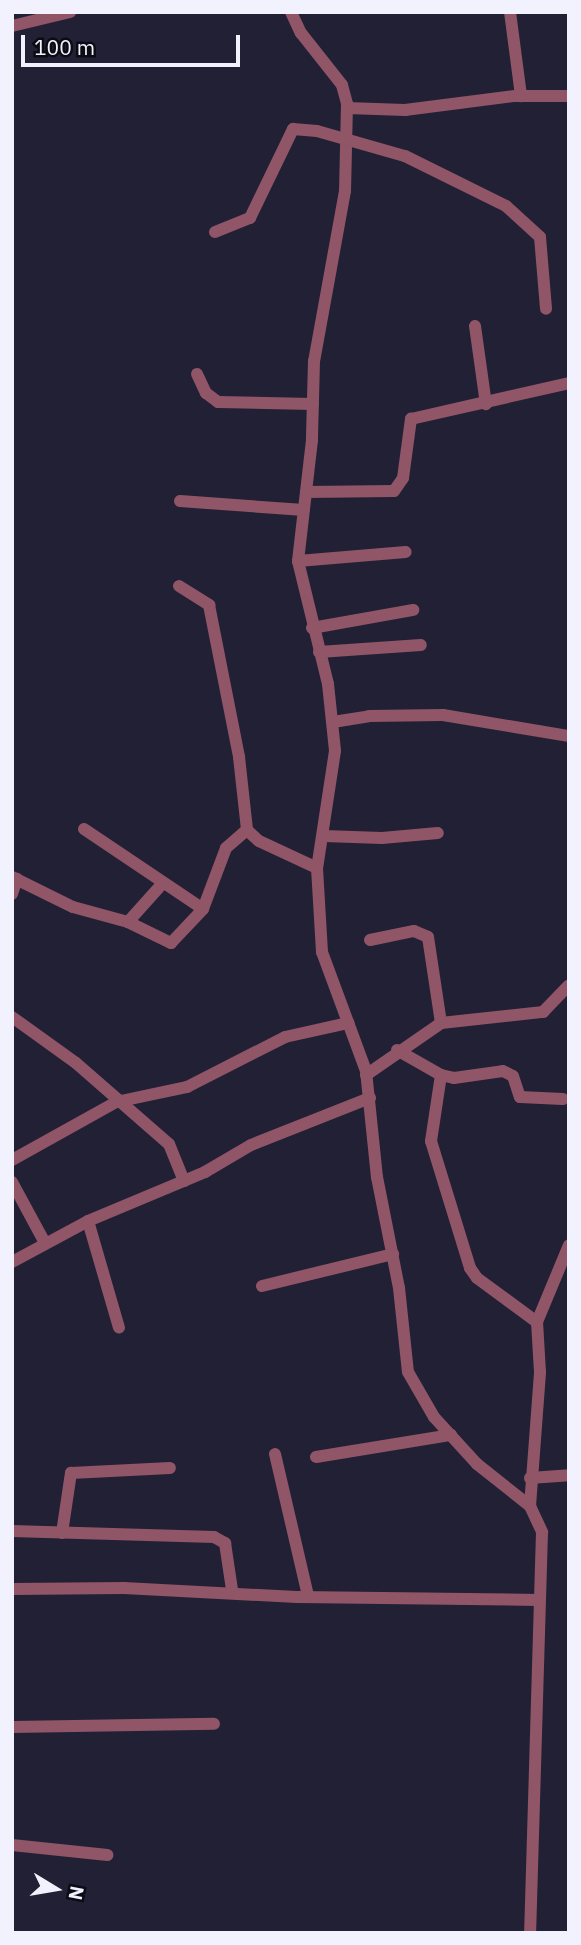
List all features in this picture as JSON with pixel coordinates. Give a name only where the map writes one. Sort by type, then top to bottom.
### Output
[{"type":"street","points":[[12,26],[70,12]]},
{"type":"street","points":[[291,12],[301,33],[342,85],[346,107],[345,191],[314,361],[306,492],[298,561],[333,722],[334,776],[317,868],[322,952],[366,1075],[377,1177],[393,1254],[408,1372],[419,1396],[477,1464],[530,1506]]},
{"type":"street","points":[[510,12],[522,96]]},
{"type":"street","points":[[346,107],[405,110],[522,96],[569,96]]},
{"type":"street","points":[[215,232],[250,218],[293,130],[346,138],[405,156],[465,183],[533,227],[544,250],[546,309]]},
{"type":"street","points":[[475,326],[486,404]]},
{"type":"street","points":[[197,374],[206,393],[218,402],[313,404]]},
{"type":"street","points":[[306,492],[394,491],[403,478],[411,419],[569,383]]},
{"type":"street","points":[[180,501],[304,510]]},
{"type":"street","points":[[298,561],[406,552]]},
{"type":"street","points":[[179,586],[209,604],[239,757],[247,830]]},
{"type":"street","points":[[312,628],[413,610]]},
{"type":"street","points":[[318,652],[421,645]]},
{"type":"street","points":[[333,722],[369,716],[443,715],[569,736]]},
{"type":"street","points":[[85,829],[203,909]]},
{"type":"street","points":[[247,830],[317,868]]},
{"type":"street","points":[[12,894],[15,878],[89,914],[128,922],[171,943],[203,909],[226,848],[247,830]]},
{"type":"street","points":[[324,836],[382,838],[438,833]]},
{"type":"street","points":[[128,922],[163,883]]},
{"type":"street","points":[[370,940],[414,931],[428,937],[441,1023]]},
{"type":"street","points":[[366,1075],[397,1050],[441,1023],[543,1012],[569,985]]},
{"type":"street","points":[[12,1017],[76,1063],[116,1102],[169,1144],[184,1181]]},
{"type":"street","points":[[12,1160],[116,1102],[187,1087],[285,1037],[348,1023]]},
{"type":"street","points":[[397,1050],[441,1075],[454,1078],[503,1071],[513,1076],[520,1097],[563,1098]]},
{"type":"street","points":[[441,1075],[431,1141],[470,1268],[477,1278],[537,1322]]},
{"type":"street","points":[[12,1262],[88,1222],[184,1181],[251,1145],[370,1098]]},
{"type":"street","points":[[12,1182],[45,1243]]},
{"type":"street","points":[[88,1222],[119,1328]]},
{"type":"street","points":[[530,1933],[542,1532],[530,1506],[539,1383],[537,1322],[569,1245]]},
{"type":"street","points":[[262,1286],[393,1254]]},
{"type":"street","points":[[316,1457],[451,1435]]},
{"type":"street","points":[[275,1454],[308,1596]]},
{"type":"street","points":[[62,1533],[68,1486],[76,1470],[170,1468]]},
{"type":"street","points":[[530,1478],[569,1475]]},
{"type":"street","points":[[12,1531],[221,1539],[232,1590]]},
{"type":"street","points":[[12,1589],[232,1590],[308,1596],[540,1600]]},
{"type":"street","points":[[12,1727],[214,1724]]},
{"type":"street","points":[[12,1845],[107,1855]]}]
